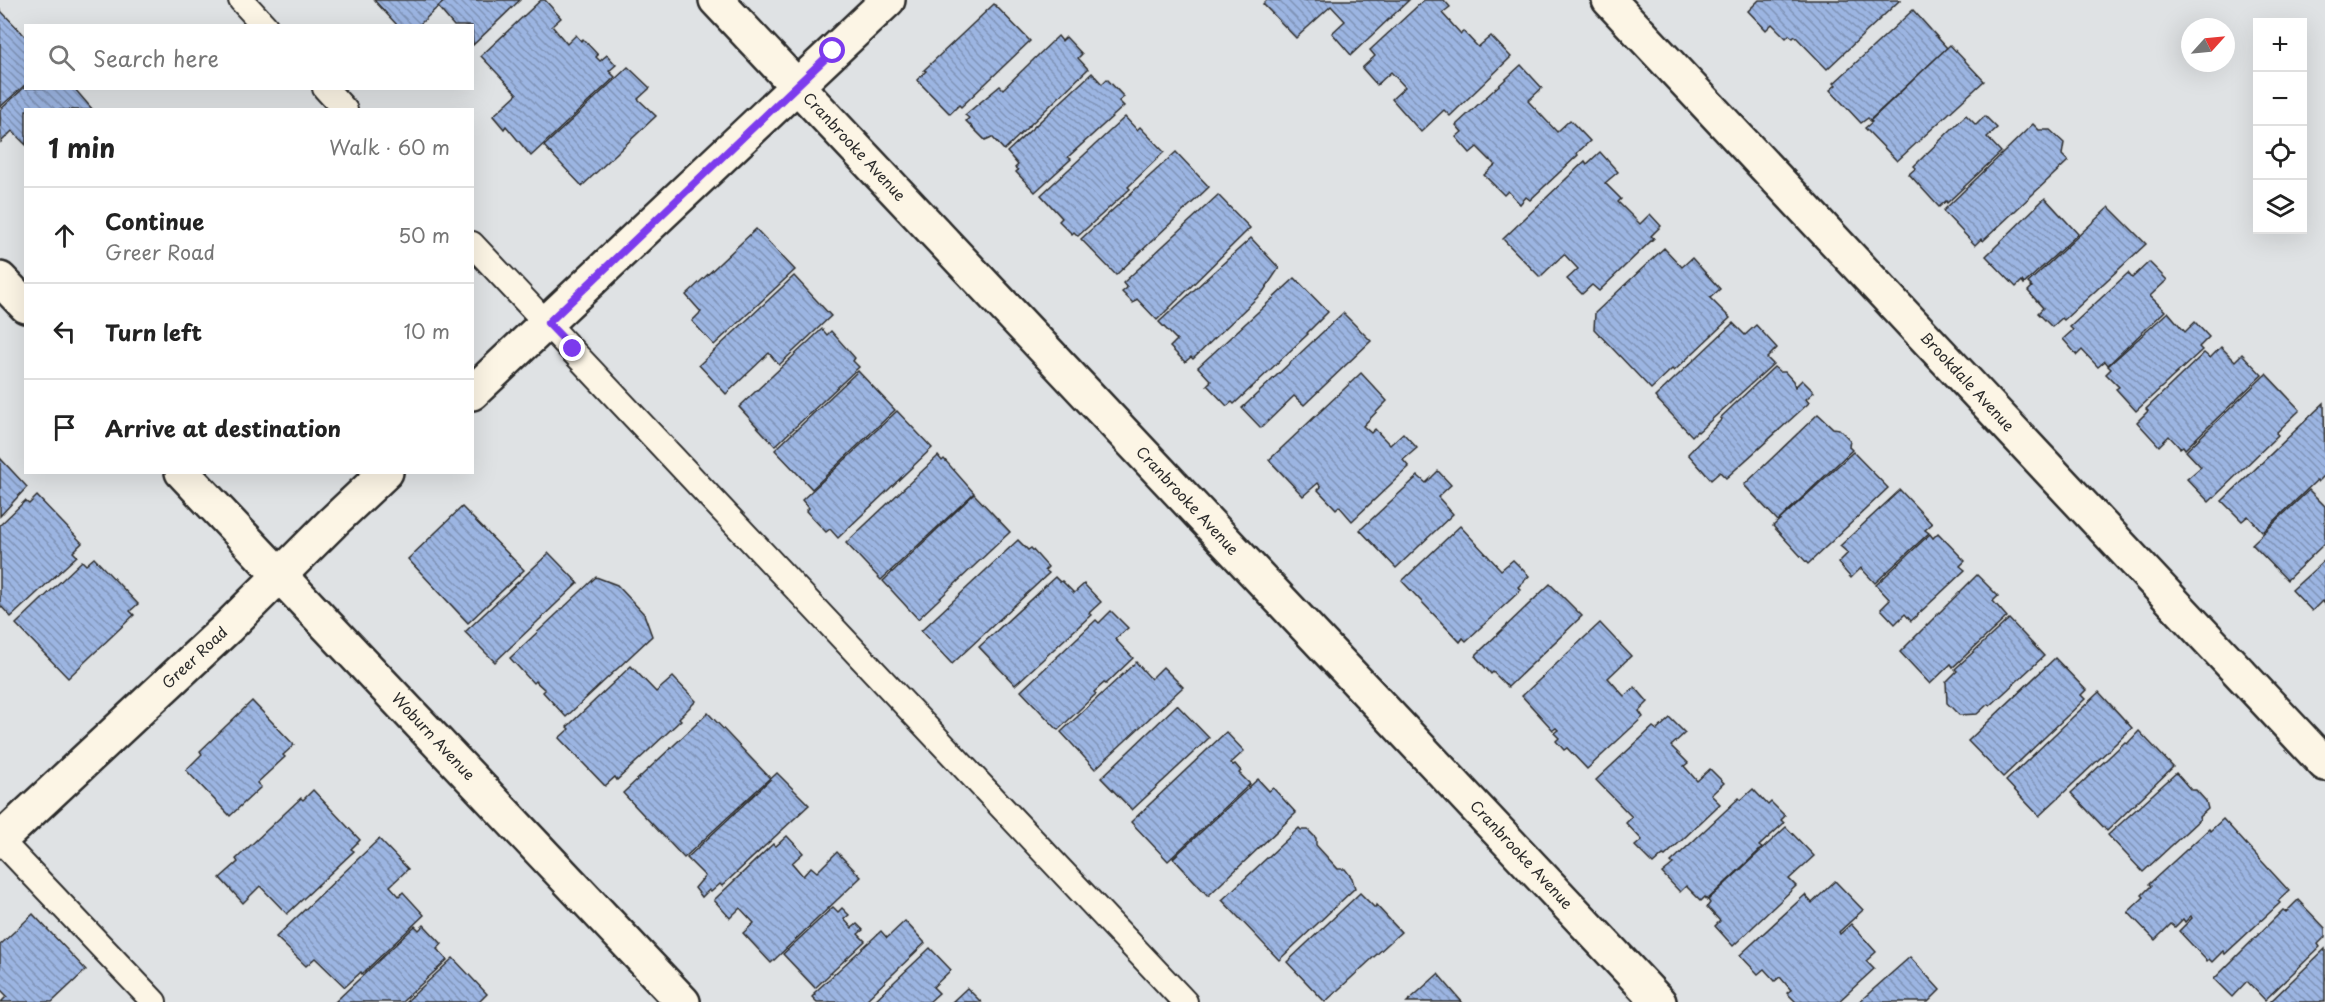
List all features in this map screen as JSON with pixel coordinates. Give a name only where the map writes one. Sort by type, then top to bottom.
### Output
[{"type":"street","name":"Cranbrooke Avenue","points":[[716,0],[1659,1002]]},
{"type":"street","points":[[474,391],[888,0]]},
{"type":"street","name":"Brookdale Avenue","points":[[1609,0],[2325,764]]},
{"type":"street","points":[[0,279],[24,304]]},
{"type":"street","name":"Woburn Avenue","points":[[184,474],[683,1002]]},
{"type":"street","name":"Greer Road","points":[[0,840],[227,628],[384,474]]},
{"type":"lane","points":[[241,0],[263,24]]},
{"type":"lane","points":[[327,90],[343,108]]},
{"type":"lane","points":[[474,246],[1185,1002]]},
{"type":"lane","points":[[0,840],[154,1002]]},
{"type":"building","points":[[374,0],[445,0],[420,24],[396,24]]},
{"type":"building","points":[[446,0],[520,0],[474,44],[474,24],[452,24],[438,7]]},
{"type":"building","points":[[541,0],[545,0],[561,18],[552,26],[567,44],[576,35],[598,55],[596,57],[600,61],[607,55],[616,65],[609,71],[615,77],[531,156],[506,126],[504,129],[493,116],[517,94],[481,56]]},
{"type":"building","points":[[1267,0],[1409,0],[1351,55],[1332,33],[1345,21],[1331,6],[1296,38],[1263,4]]},
{"type":"building","points":[[1424,0],[1444,0],[1450,7],[1442,13],[1461,34],[1463,31],[1478,47],[1491,36],[1511,57],[1450,116],[1444,110],[1421,132],[1392,99],[1405,87],[1391,72],[1377,85],[1362,68],[1375,56],[1370,50]]},
{"type":"building","points":[[1759,0],[1900,0],[1827,69],[1795,36],[1793,38],[1789,35],[1786,38],[1772,24],[1766,30],[1748,11]]},
{"type":"building","points":[[994,4],[1030,41],[961,107],[959,105],[950,114],[917,80],[926,71],[924,70]]},
{"type":"building","points":[[0,10],[24,35],[24,86],[0,107]]},
{"type":"building","points":[[1913,10],[1947,48],[1870,120],[1868,118],[1861,123],[1830,90],[1836,85],[1834,83]]},
{"type":"building","points":[[1058,36],[1062,41],[1066,37],[1082,54],[1078,58],[1088,69],[1004,150],[992,137],[985,140],[966,121],[969,118],[965,115],[1000,86],[1003,89]]},
{"type":"building","points":[[1950,45],[1984,81],[1897,161],[1865,128]]},
{"type":"building","points":[[1521,65],[1542,88],[1528,101],[1557,132],[1570,120],[1590,141],[1530,200],[1526,197],[1520,204],[1508,191],[1504,195],[1484,175],[1495,165],[1477,147],[1470,153],[1456,137],[1462,132],[1456,125]]},
{"type":"building","points":[[628,67],[650,88],[638,99],[656,116],[582,186],[544,146]]},
{"type":"building","points":[[1092,73],[1102,84],[1107,79],[1124,97],[1119,101],[1124,106],[1068,157],[1071,159],[1035,192],[1016,172],[1018,170],[1015,168],[1018,165],[1007,152]]},
{"type":"building","points":[[24,88],[24,90],[76,90],[91,108],[24,108],[24,143],[12,131],[1,142],[0,110]]},
{"type":"building","points":[[1966,115],[1976,125],[1985,116],[1997,128],[1987,137],[2001,152],[1947,203],[1946,201],[1939,207],[1909,174],[1916,168],[1914,166]]},
{"type":"building","points":[[1125,117],[1137,130],[1140,127],[1164,152],[1128,187],[1130,189],[1078,236],[1074,232],[1072,234],[1059,221],[1062,218],[1041,195]]},
{"type":"building","points":[[2033,124],[2039,130],[2050,130],[2064,143],[2062,155],[2068,161],[1983,241],[1981,239],[1975,245],[1943,211]]},
{"type":"building","points":[[1176,152],[1209,187],[1116,275],[1081,239]]},
{"type":"building","points":[[1600,152],[1618,172],[1605,183],[1621,199],[1618,202],[1640,224],[1650,214],[1661,226],[1651,236],[1654,238],[1599,291],[1592,285],[1582,294],[1567,279],[1578,269],[1564,254],[1540,277],[1503,239],[1585,161],[1587,164]]},
{"type":"building","points":[[1218,195],[1250,228],[1157,320],[1137,299],[1133,303],[1122,292],[1127,288],[1123,283]]},
{"type":"building","points":[[2045,198],[2078,234],[2024,284],[2022,281],[2016,287],[1986,256]]},
{"type":"building","points":[[2109,207],[2146,244],[2064,320],[2062,318],[2052,327],[2038,313],[2043,308],[2028,291],[2032,287],[2028,283]]},
{"type":"building","points":[[756,229],[795,270],[714,345],[692,321],[701,312],[686,295]]},
{"type":"building","points":[[1251,238],[1279,268],[1263,292],[1193,359],[1191,357],[1185,362],[1170,347],[1177,340],[1159,322]]},
{"type":"building","points":[[1664,248],[1682,267],[1692,258],[1720,289],[1710,298],[1730,318],[1674,371],[1672,369],[1651,389],[1594,329],[1595,313]]},
{"type":"building","points":[[2149,262],[2167,280],[2150,296],[2165,311],[2108,365],[2105,361],[2098,367],[2082,350],[2077,355],[2063,339],[2073,330],[2070,327],[2128,273],[2132,278]]},
{"type":"building","points":[[794,276],[831,316],[779,365],[769,353],[726,394],[699,365]]},
{"type":"building","points":[[1295,278],[1328,312],[1234,404],[1232,402],[1227,406],[1207,385],[1211,381],[1198,367]]},
{"type":"building","points":[[2168,312],[2185,332],[2195,322],[2209,337],[2199,347],[2202,350],[2136,411],[2116,389],[2119,387],[2106,374],[2111,369],[2108,366]]},
{"type":"building","points":[[1343,313],[1371,341],[1304,405],[1294,396],[1261,428],[1242,408]]},
{"type":"building","points":[[1733,323],[1745,335],[1756,325],[1777,348],[1767,358],[1773,364],[1692,436],[1655,397]]},
{"type":"building","points":[[822,329],[827,335],[831,331],[855,358],[853,361],[859,367],[775,446],[739,407]]},
{"type":"building","points":[[2221,347],[2235,361],[2242,354],[2262,375],[2185,449],[2183,446],[2180,448],[2169,436],[2159,446],[2137,422],[2148,411],[2146,409],[2204,353],[2210,358]]},
{"type":"building","points":[[1774,367],[1780,372],[1785,372],[1795,387],[1802,380],[1814,392],[1806,399],[1809,403],[1726,478],[1720,472],[1711,480],[1688,454],[1722,419],[1720,418]]},
{"type":"building","points":[[858,371],[895,410],[812,489],[775,450]]},
{"type":"building","points":[[1361,373],[1387,401],[1363,426],[1371,433],[1375,429],[1390,445],[1403,433],[1417,448],[1403,460],[1409,467],[1352,521],[1339,506],[1336,509],[1318,490],[1321,487],[1318,483],[1303,496],[1269,460]]},
{"type":"building","points":[[2266,374],[2300,410],[2276,433],[2278,435],[2209,502],[2187,479],[2201,467],[2186,451]]},
{"type":"building","points":[[2324,403],[2325,475],[2263,532],[2248,516],[2242,521],[2222,501]]},
{"type":"building","points":[[897,411],[932,448],[838,538],[830,529],[826,532],[806,511],[809,508],[802,500]]},
{"type":"building","points":[[1818,414],[1850,440],[1849,447],[1852,450],[1778,521],[1744,485]]},
{"type":"building","points":[[1853,452],[1888,488],[1808,564],[1773,526]]},
{"type":"building","points":[[938,456],[942,461],[944,459],[974,493],[881,580],[846,543]]},
{"type":"building","points":[[0,458],[27,487],[0,516]]},
{"type":"building","points":[[1438,471],[1451,485],[1438,497],[1453,514],[1396,568],[1360,530],[1418,476],[1426,483]]},
{"type":"building","points":[[1900,490],[1932,524],[1925,530],[1929,533],[1875,583],[1861,568],[1851,578],[1838,563],[1848,553],[1840,546]]},
{"type":"building","points":[[2309,490],[2325,506],[2325,543],[2287,580],[2252,544]]},
{"type":"building","points":[[974,494],[1010,532],[918,619],[883,581]]},
{"type":"building","points":[[37,496],[82,543],[73,552],[77,556],[11,617],[0,605],[0,525],[25,501],[29,504]]},
{"type":"building","points":[[462,507],[524,570],[468,623],[408,559]]},
{"type":"building","points":[[1460,526],[1501,570],[1513,560],[1529,576],[1518,587],[1521,590],[1466,641],[1463,638],[1460,642],[1402,581]]},
{"type":"building","points":[[1938,533],[1965,561],[1960,566],[1965,570],[1911,621],[1905,614],[1895,624],[1881,609],[1890,600],[1876,585],[1930,534],[1933,538]]},
{"type":"building","points":[[1018,540],[1028,550],[1031,548],[1048,567],[1045,570],[1049,573],[952,664],[921,631]]},
{"type":"building","points":[[549,553],[578,583],[495,662],[465,632]]},
{"type":"building","points":[[94,558],[138,604],[130,611],[134,615],[68,678],[16,624],[82,561],[86,565]]},
{"type":"building","points":[[2325,560],[2325,604],[2322,601],[2312,611],[2292,590]]},
{"type":"building","points":[[1977,575],[1998,596],[1993,601],[2007,617],[1953,667],[1951,664],[1930,684],[1900,652]]},
{"type":"building","points":[[596,577],[617,585],[644,614],[652,636],[566,717],[543,692],[545,690],[535,681],[533,683],[510,658]]},
{"type":"building","points":[[1055,577],[1074,593],[1084,584],[1101,602],[1089,613],[1091,615],[1015,685],[979,647]]},
{"type":"building","points":[[1550,584],[1582,616],[1508,687],[1493,672],[1491,674],[1476,657],[1477,654]]},
{"type":"building","points":[[1111,611],[1128,628],[1115,639],[1133,658],[1106,684],[1104,683],[1094,692],[1096,694],[1058,730],[1021,691],[1096,620],[1099,623]]},
{"type":"building","points":[[2009,619],[2044,656],[1990,706],[1988,704],[1977,714],[1959,715],[1947,703],[1946,682],[1957,671],[1955,669]]},
{"type":"building","points":[[1600,623],[1631,656],[1608,678],[1624,696],[1635,687],[1648,702],[1639,711],[1643,717],[1587,769],[1567,748],[1564,750],[1556,741],[1559,738],[1554,733],[1558,730],[1556,728],[1553,730],[1522,696]]},
{"type":"building","points":[[2055,658],[2086,690],[2081,695],[2085,699],[2003,777],[1968,741]]},
{"type":"building","points":[[1136,662],[1151,679],[1163,667],[1183,687],[1095,769],[1061,732]]},
{"type":"building","points":[[631,666],[656,692],[673,677],[696,701],[679,718],[681,720],[617,780],[615,777],[605,786],[559,738],[569,729],[567,727]]},
{"type":"building","points":[[2099,692],[2132,728],[2039,816],[2006,781]]},
{"type":"building","points":[[252,701],[294,745],[283,755],[285,757],[257,783],[261,787],[230,816],[186,770],[202,754],[200,751]]},
{"type":"building","points":[[1177,705],[1209,738],[1132,810],[1101,778]]},
{"type":"building","points":[[708,713],[770,778],[684,858],[623,793]]},
{"type":"building","points":[[1670,718],[1685,733],[1671,746],[1688,763],[1684,766],[1697,781],[1710,769],[1724,783],[1711,795],[1720,804],[1665,856],[1663,855],[1653,864],[1635,846],[1642,840],[1626,823],[1632,817],[1596,780],[1653,727],[1657,730]]},
{"type":"building","points":[[2139,731],[2173,767],[2107,831],[2071,793]]},
{"type":"building","points":[[1226,732],[1244,751],[1231,763],[1235,764],[1241,771],[1239,773],[1250,784],[1168,861],[1131,822]]},
{"type":"building","points":[[777,773],[809,805],[722,886],[720,884],[711,892],[709,890],[702,897],[695,888],[705,876],[687,858]]},
{"type":"building","points":[[2176,773],[2191,790],[2196,790],[2206,801],[2208,809],[2143,872],[2108,835]]},
{"type":"building","points":[[1258,779],[1269,791],[1273,788],[1296,813],[1208,896],[1173,858]]},
{"type":"building","points":[[1753,789],[1768,805],[1771,802],[1785,816],[1781,820],[1784,823],[1759,846],[1762,848],[1707,900],[1705,897],[1701,901],[1686,886],[1680,892],[1662,873],[1739,798],[1741,800]]},
{"type":"building","points":[[313,790],[360,840],[351,849],[354,851],[287,914],[260,886],[243,903],[220,878],[238,862],[236,859],[301,798],[303,800]]},
{"type":"building","points":[[2223,819],[2289,891],[2278,901],[2280,903],[2225,954],[2223,951],[2212,962],[2209,959],[2207,961],[2179,931],[2192,918],[2191,916],[2185,922],[2183,919],[2175,927],[2171,924],[2155,940],[2128,912],[2144,897],[2142,895],[2151,886],[2149,884]]},
{"type":"building","points":[[1786,827],[1814,856],[1789,879],[1796,886],[1733,946],[1715,926],[1720,921],[1707,907],[1710,903],[1708,900]]},
{"type":"building","points":[[1299,828],[1308,830],[1316,838],[1316,845],[1338,869],[1345,869],[1352,878],[1355,888],[1279,960],[1222,900]]},
{"type":"building","points":[[787,836],[803,853],[792,863],[803,876],[811,867],[817,872],[837,852],[861,877],[771,963],[743,933],[754,923],[740,908],[730,918],[714,900],[773,844],[776,846]]},
{"type":"building","points":[[379,839],[408,869],[390,886],[399,896],[403,892],[424,915],[362,974],[361,972],[345,987],[315,958],[306,966],[276,937]]},
{"type":"building","points":[[1835,881],[1863,910],[1839,932],[1840,934],[1851,924],[1876,952],[1866,961],[1874,969],[1838,1002],[1796,1002],[1787,993],[1791,990],[1780,977],[1775,981],[1764,969],[1758,974],[1740,955],[1805,895],[1812,903]]},
{"type":"building","points":[[1360,893],[1375,908],[1376,905],[1401,932],[1325,1002],[1287,962]]},
{"type":"building","points":[[2298,900],[2325,928],[2325,937],[2318,944],[2320,947],[2265,1000],[2247,981],[2232,997],[2214,979],[2283,910],[2286,912]]},
{"type":"building","points":[[833,907],[838,912],[842,908],[849,915],[844,919],[852,928],[857,924],[863,930],[858,934],[865,941],[815,988],[783,954]]},
{"type":"building","points":[[33,914],[86,970],[52,1002],[1,1002],[7,996],[0,989],[0,945]]},
{"type":"building","points":[[905,921],[925,943],[864,1002],[817,1002],[812,997],[881,931],[887,938]]},
{"type":"building","points":[[424,925],[442,944],[437,949],[447,960],[402,1002],[335,1002],[415,926],[419,930]]},
{"type":"building","points":[[930,948],[951,970],[933,987],[939,993],[929,1002],[873,1002]]},
{"type":"building","points":[[2325,949],[2325,1002],[2270,1002]]},
{"type":"building","points":[[1910,957],[1940,990],[1928,1002],[1859,1002]]},
{"type":"building","points":[[453,958],[487,994],[479,1002],[406,1002]]},
{"type":"building","points":[[1438,974],[1462,1002],[1407,1002]]},
{"type":"building","points":[[967,988],[981,1002],[952,1002]]},
{"type":"route","points":[[573,349],[548,323],[833,51]]}]
